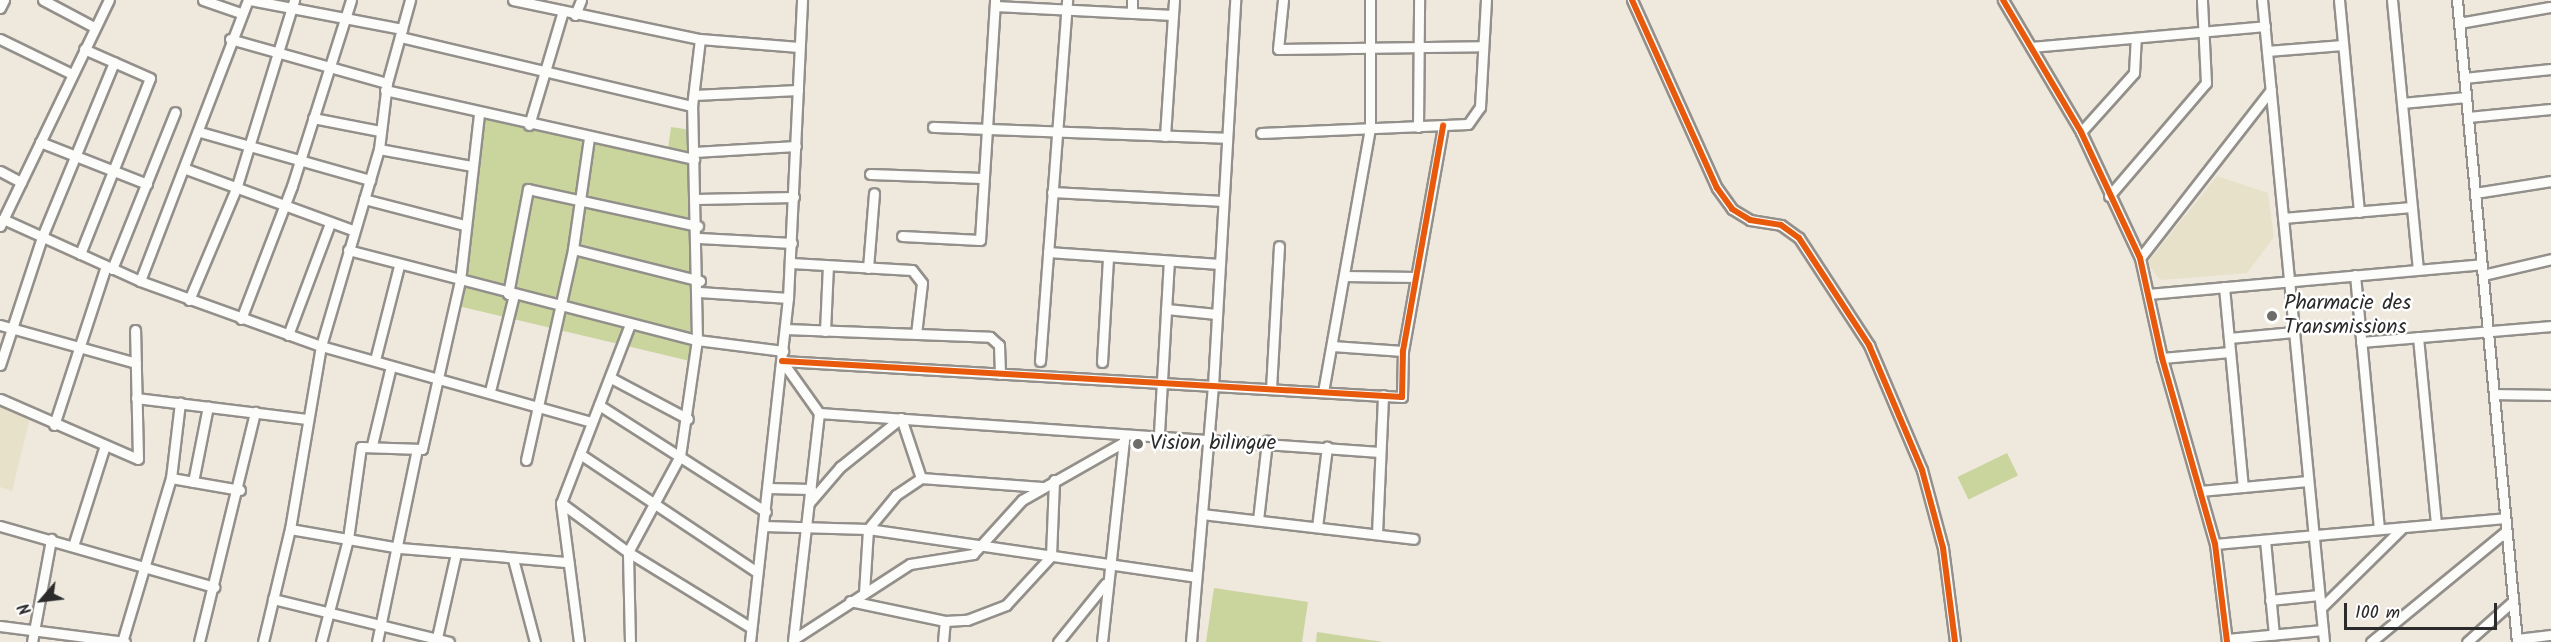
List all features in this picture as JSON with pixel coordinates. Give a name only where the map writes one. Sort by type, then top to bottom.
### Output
[{"type":"street","points":[[0,8],[4,0]]},
{"type":"street","points":[[43,0],[94,27]]},
{"type":"street","points":[[109,0],[1,222],[42,237],[140,281],[288,335],[391,366],[490,391],[592,423]]},
{"type":"street","points":[[203,0],[240,13]]},
{"type":"street","points":[[140,281],[201,132],[240,13],[249,0],[293,3],[401,33],[692,106]]},
{"type":"street","points":[[242,319],[300,163],[351,0]]},
{"type":"street","points":[[263,642],[290,529],[321,346],[353,230],[379,149],[386,86],[410,0]]},
{"type":"street","points":[[513,0],[575,15],[700,39],[799,47]]},
{"type":"street","points":[[575,15],[581,0]]},
{"type":"street","points":[[750,642],[783,356],[791,263],[802,0]]},
{"type":"street","points":[[1132,0],[1132,14]]},
{"type":"street","points":[[1165,136],[1174,0]]},
{"type":"street","points":[[1191,642],[1213,386],[1235,0]]},
{"type":"street","points":[[1283,0],[1278,49],[1483,46]]},
{"type":"street","points":[[1323,392],[1370,129],[1370,0]]},
{"type":"street","points":[[1418,127],[1419,0]]},
{"type":"street","points":[[1261,133],[1467,124],[1480,107],[1486,0]]},
{"type":"street","points":[[1632,0],[1717,188],[1732,209],[1750,220],[1781,225],[1799,238],[1869,345],[1922,470],[1943,548],[1955,642]]},
{"type":"street","points":[[2003,0],[2081,132],[2140,258],[2162,358],[2215,544],[2227,640],[2323,630]]},
{"type":"street","points":[[2109,196],[2206,83],[2206,30],[2202,0]]},
{"type":"street","points":[[2262,0],[2324,642]]},
{"type":"street","points":[[2339,0],[2359,212]]},
{"type":"street","points":[[2392,0],[2418,269]]},
{"type":"street","points":[[2457,0],[2517,640],[2551,635]]},
{"type":"street","points":[[189,300],[236,189],[274,52],[293,3]]},
{"type":"street","points":[[902,236],[980,240],[982,178],[995,3],[1066,5],[1132,14],[1173,15]]},
{"type":"street","points":[[1040,361],[1066,5]]},
{"type":"street","points":[[2459,23],[2550,6]]},
{"type":"street","points":[[529,125],[563,11]]},
{"type":"street","points":[[2031,47],[2265,26]]},
{"type":"street","points":[[2081,132],[2134,73],[2136,38]]},
{"type":"street","points":[[0,39],[72,74]]},
{"type":"street","points":[[230,39],[479,113],[589,138],[694,155],[796,146]]},
{"type":"street","points":[[630,642],[628,552],[680,456],[688,419],[700,292],[692,106],[700,39]]},
{"type":"street","points":[[2267,51],[2343,45]]},
{"type":"street","points":[[80,254],[150,78],[84,49]]},
{"type":"street","points":[[0,365],[42,237],[78,158],[114,62]]},
{"type":"street","points":[[2464,78],[2551,69]]},
{"type":"street","points":[[694,95],[798,90]]},
{"type":"street","points":[[2140,258],[2271,90]]},
{"type":"street","points":[[2402,103],[2466,97]]},
{"type":"street","points":[[2468,117],[2551,109]]},
{"type":"street","points":[[54,425],[83,349],[109,268],[147,184],[175,112]]},
{"type":"street","points":[[377,642],[400,548],[417,453],[441,378],[460,281],[464,225],[479,113]]},
{"type":"street","points":[[314,118],[380,131]]},
{"type":"street","points":[[348,250],[399,266],[630,324],[697,340],[783,356],[1000,374],[1402,397],[1403,351],[1443,126]]},
{"type":"street","points":[[933,127],[1227,138]]},
{"type":"street","points":[[201,132],[300,163],[370,180]]},
{"type":"street","points":[[526,460],[573,249],[589,138]]},
{"type":"street","points":[[40,142],[147,184]]},
{"type":"street","points":[[379,149],[472,166]]},
{"type":"street","points":[[186,169],[284,208],[353,230]]},
{"type":"street","points":[[0,171],[21,182]]},
{"type":"street","points":[[870,174],[982,178]]},
{"type":"street","points":[[2475,193],[2551,181]]},
{"type":"street","points":[[490,391],[511,295],[528,189],[580,198],[698,226]]},
{"type":"street","points":[[1052,192],[1223,201]]},
{"type":"street","points":[[868,268],[874,193]]},
{"type":"street","points":[[696,199],[794,197]]},
{"type":"street","points":[[363,199],[464,225]]},
{"type":"street","points":[[2283,218],[2412,207]]},
{"type":"street","points":[[288,335],[330,223]]},
{"type":"street","points":[[699,238],[792,243]]},
{"type":"street","points":[[1271,389],[1280,246]]},
{"type":"street","points":[[573,249],[700,281]]},
{"type":"street","points":[[1048,252],[1220,264]]},
{"type":"street","points":[[1102,362],[1108,256]]},
{"type":"street","points":[[2483,275],[2551,259]]},
{"type":"street","points":[[1159,433],[1169,261]]},
{"type":"street","points":[[791,263],[906,269],[918,275],[916,334]]},
{"type":"street","points":[[2148,294],[2482,264]]},
{"type":"street","points":[[375,360],[399,266]]},
{"type":"street","points":[[825,331],[828,266]]},
{"type":"street","points":[[2355,275],[2379,530]]},
{"type":"street","points":[[1344,276],[1416,277]]},
{"type":"street","points":[[2224,287],[2243,487]]},
{"type":"street","points":[[700,292],[788,298]]},
{"type":"street","points":[[1166,309],[1217,314]]},
{"type":"street","points":[[579,642],[561,503],[630,324]]},
{"type":"street","points":[[0,325],[136,363]]},
{"type":"street","points":[[2361,342],[2551,326]]},
{"type":"street","points":[[785,329],[990,337],[999,345],[1000,374]]},
{"type":"street","points":[[0,399],[104,448],[138,459],[135,330]]},
{"type":"street","points":[[2229,338],[2294,332]]},
{"type":"street","points":[[2418,337],[2436,524]]},
{"type":"street","points":[[1332,346],[1403,351]]},
{"type":"street","points":[[2162,358],[2230,352]]},
{"type":"street","points":[[783,356],[819,412],[794,640]]},
{"type":"street","points":[[372,445],[391,366]]},
{"type":"street","points":[[611,378],[688,419]]},
{"type":"street","points":[[2494,394],[2551,395]]},
{"type":"street","points":[[1377,534],[1383,395]]},
{"type":"street","points":[[136,398],[307,419]]},
{"type":"street","points":[[0,626],[32,637],[123,642],[171,478],[180,403]]},
{"type":"street","points":[[599,405],[766,512]]},
{"type":"street","points":[[193,482],[208,406]]},
{"type":"street","points":[[199,642],[240,490],[255,412]]},
{"type":"street","points":[[819,412],[1124,437],[1159,433],[1208,436],[1380,452]]},
{"type":"street","points":[[901,417],[921,478]]},
{"type":"street","points":[[809,504],[840,467],[901,417]]},
{"type":"street","points":[[794,640],[850,601],[910,564],[960,558],[982,546],[1014,507],[1042,487],[1124,437]]},
{"type":"street","points":[[1102,642],[1124,437]]},
{"type":"street","points":[[1258,520],[1267,441]]},
{"type":"street","points":[[321,642],[348,539],[361,447],[372,445],[417,453]]},
{"type":"street","points":[[1317,527],[1327,447]]},
{"type":"street","points":[[73,546],[104,448]]},
{"type":"street","points":[[580,454],[655,501],[757,572]]},
{"type":"street","points":[[171,478],[240,490]]},
{"type":"street","points":[[864,593],[868,529],[890,501],[921,478],[1042,487]]},
{"type":"street","points":[[850,601],[945,621],[967,620],[1006,605],[1051,556],[1054,480]]},
{"type":"street","points":[[2200,491],[2308,481]]},
{"type":"street","points":[[768,488],[811,489]]},
{"type":"street","points":[[561,503],[628,552],[750,627]]},
{"type":"street","points":[[1202,514],[1414,539]]},
{"type":"street","points":[[2215,544],[2505,518]]},
{"type":"street","points":[[764,526],[806,524],[868,529],[1196,577]]},
{"type":"street","points":[[0,526],[214,587]]},
{"type":"street","points":[[2320,608],[2402,528]]},
{"type":"street","points":[[290,529],[400,548],[568,562]]},
{"type":"street","points":[[2371,642],[2506,531]]},
{"type":"street","points":[[32,637],[51,539]]},
{"type":"street","points":[[2265,540],[2274,635]]},
{"type":"street","points":[[436,641],[456,553]]},
{"type":"street","points":[[513,559],[535,642]]},
{"type":"street","points":[[1058,642],[1107,580]]},
{"type":"street","points":[[2270,600],[2319,596]]},
{"type":"street","points":[[273,599],[436,641],[449,642]]},
{"type":"street","points":[[2468,642],[2513,601]]},
{"type":"street","points":[[943,642],[945,621]]},
{"type":"shaded area","points":[[2217,176],[2268,193],[2274,237],[2247,273],[2160,280],[2147,263]]},
{"type":"shaded area","points":[[0,405],[30,418],[12,491],[0,487]]},
{"type":"green space","points":[[480,114],[668,149],[671,127],[691,130],[690,361],[454,305]]},
{"type":"green space","points":[[2007,453],[2018,475],[1969,500],[1958,477]]},
{"type":"green space","points":[[1214,588],[1308,602],[1302,642],[1206,642]]},
{"type":"green space","points":[[1317,632],[1383,642],[1316,642]]},
{"type":"cycle path","points":[[1632,0],[1717,188],[1732,209],[1750,220],[1781,225],[1799,238],[1869,345],[1922,470],[1943,548],[1955,642]]},
{"type":"cycle path","points":[[2003,0],[2081,132],[2140,258],[2162,358],[2215,544],[2227,642]]},
{"type":"cycle path","points":[[782,361],[1402,397],[1403,351],[1443,126]]},
{"type":"place","name":"Pharmacie des Transmissions","points":[[2272,316]]},
{"type":"place","name":"Vision bilingue","points":[[1138,444]]}]
